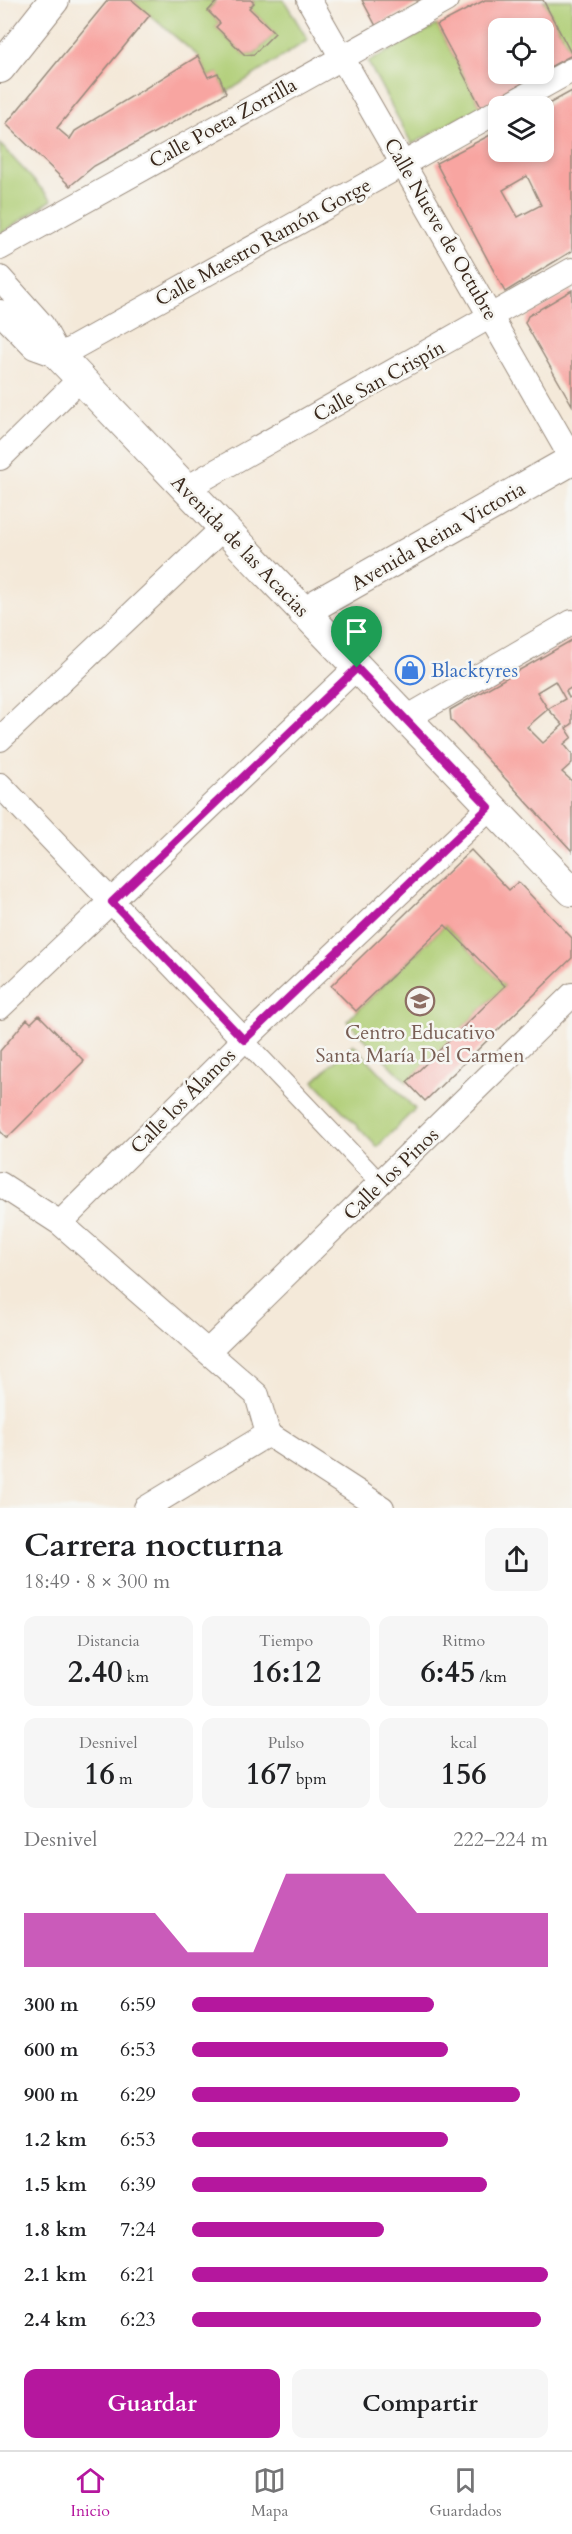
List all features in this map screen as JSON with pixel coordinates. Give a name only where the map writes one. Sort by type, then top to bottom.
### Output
[{"type":"street","points":[[0,68],[54,0]]},
{"type":"street","name":"Calle Nueve de Octubre","points":[[309,0],[572,459]]},
{"type":"street","name":"Calle Poeta Zorrilla","points":[[0,248],[446,0]]},
{"type":"street","points":[[525,96],[572,70]]},
{"type":"street","name":"Calle Maestro Ramón Gorge","points":[[59,356],[488,117]]},
{"type":"street","name":"Calle San Crispín","points":[[185,489],[572,270]]},
{"type":"street","name":"Avenida de las Acacias","points":[[0,278],[42,325],[59,356],[79,380],[572,891]]},
{"type":"street","name":"Avenida de las Acacias","points":[[0,312],[34,347],[59,356]]},
{"type":"street","points":[[0,458],[79,380]]},
{"type":"street","name":"Avenida Reina Victoria","points":[[303,612],[572,459]]},
{"type":"street","points":[[0,739],[223,528]]},
{"type":"street","points":[[405,719],[572,622]]},
{"type":"street","points":[[0,1007],[357,668]]},
{"type":"street","points":[[0,785],[381,1184]]},
{"type":"street","name":"Calle los Álamos","points":[[60,1223],[244,1040],[489,807]]},
{"type":"street","name":"Calle los Pinos","points":[[208,1351],[572,995]]},
{"type":"street","points":[[0,1184],[60,1223],[257,1395],[268,1434],[382,1508]]},
{"type":"street","points":[[146,1508],[268,1434]]},
{"type":"green space","points":[[132,0],[216,0],[208,11],[220,23],[216,27],[245,55],[255,54],[275,33],[249,8],[254,3],[251,0],[284,0],[308,40],[226,93],[218,73],[208,77],[198,56]]},
{"type":"green space","points":[[543,0],[572,0],[572,53],[554,18]]},
{"type":"green space","points":[[437,25],[481,107],[412,144],[368,62]]},
{"type":"green space","points":[[0,144],[52,200],[0,234]]},
{"type":"green space","points":[[445,925],[505,986],[407,1082],[347,1021]]},
{"type":"green space","points":[[353,1044],[415,1109],[377,1147],[314,1081]]},
{"type":"building","points":[[108,0],[132,0],[150,15],[57,128],[70,139],[75,131],[198,56],[208,77],[218,73],[226,93],[94,166],[70,186],[6,124]]},
{"type":"building","points":[[218,0],[251,0],[254,3],[249,8],[275,33],[254,54],[245,55],[216,27],[220,23],[208,11]]},
{"type":"building","points":[[362,0],[424,0],[376,26]]},
{"type":"building","points":[[485,0],[543,0],[552,18],[488,18],[488,84],[521,84],[500,96],[488,96],[488,103],[481,107],[437,25]]},
{"type":"building","points":[[554,21],[572,55],[554,65]]},
{"type":"building","points":[[572,91],[572,251],[505,292],[436,163],[488,136],[488,162],[554,162],[554,101]],"holes":[[[527,176],[541,205],[518,217],[503,190]]]},
{"type":"building","points":[[572,290],[572,405],[525,323],[528,316]]},
{"type":"building","points":[[572,640],[572,687],[566,691],[569,698],[572,696],[572,724],[566,728],[572,737],[564,744],[572,754],[572,763],[562,772],[572,781],[572,851],[451,720],[450,710]],"holes":[[[555,681],[565,699],[548,709],[537,692]],[[548,709],[563,725],[543,743],[527,727]]]},
{"type":"building","points":[[471,850],[509,890],[518,882],[572,938],[572,958],[425,1101],[407,1082],[505,986],[445,925],[356,1011],[331,986]]},
{"type":"building","points":[[39,1015],[84,1061],[7,1138],[0,1131],[0,1051],[27,1019],[31,1023]]},
{"type":"place","name":"Blacktyres","points":[[410,670]]},
{"type":"place","name":"Centro Educativo Santa María Del Carmen","points":[[420,1001]]},
{"type":"route","points":[[357,668],[489,807],[244,1040],[112,902],[357,668]]}]
